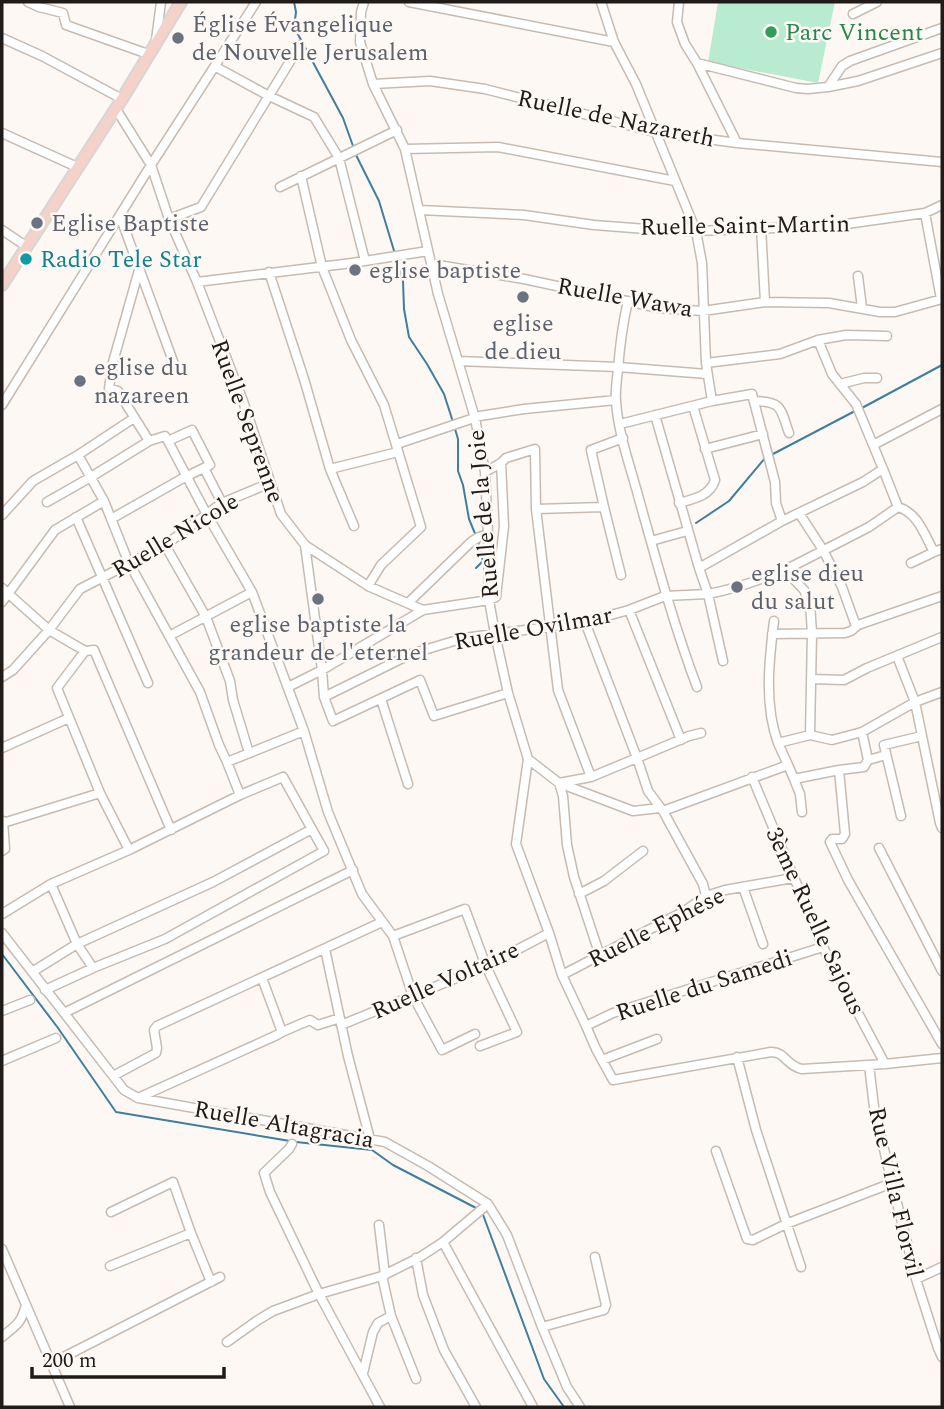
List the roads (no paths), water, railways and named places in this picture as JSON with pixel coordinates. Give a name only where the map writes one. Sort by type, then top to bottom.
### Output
[{"type":"main road","points":[[2,285],[119,104],[180,2]]},
{"type":"street","points":[[28,2],[63,13],[66,25],[148,54]]},
{"type":"street","points":[[156,40],[161,2]]},
{"type":"street","points":[[2,405],[150,164],[216,67],[256,2]]},
{"type":"street","name":"Ruelle de la Joie","points":[[364,2],[360,42],[373,84],[405,149],[438,294],[475,418],[485,472],[479,537],[508,693],[528,759],[516,844],[562,975],[602,1060]]},
{"type":"street","points":[[409,2],[614,42]]},
{"type":"street","points":[[601,2],[614,42],[636,84],[696,231],[702,263],[706,363],[712,401]]},
{"type":"street","points":[[679,2],[677,22],[685,44],[737,143]]},
{"type":"street","points":[[853,14],[877,2]]},
{"type":"street","points":[[828,87],[842,65],[942,28]]},
{"type":"street","points":[[2,37],[42,55],[119,104]]},
{"type":"street","points":[[169,219],[201,207],[300,45]]},
{"type":"street","points":[[697,64],[808,89],[858,80],[942,53]]},
{"type":"street","points":[[216,67],[314,117],[339,158],[365,261]]},
{"type":"street","name":"Ruelle de Nazareth","points":[[373,84],[430,81],[485,89],[655,132],[737,143],[942,162]]},
{"type":"street","name":"Ruelle Seprenne","points":[[119,104],[150,164],[169,219],[197,282],[243,401],[281,514],[305,545],[369,586],[423,610]]},
{"type":"street","points":[[280,187],[397,130]]},
{"type":"street","points":[[2,133],[77,167]]},
{"type":"street","points":[[405,149],[498,147],[675,181]]},
{"type":"street","points":[[301,176],[322,267],[351,340],[384,405],[421,527],[381,565],[369,586]]},
{"type":"street","name":"Ruelle Saint-Martin","points":[[420,210],[524,215],[594,225],[696,231],[832,226],[925,213],[942,205]]},
{"type":"street","points":[[925,213],[942,299]]},
{"type":"street","points":[[120,216],[174,364]]},
{"type":"street","points":[[761,227],[765,302]]},
{"type":"street","points":[[2,230],[26,246]]},
{"type":"street","points":[[197,282],[428,251]]},
{"type":"street","name":"Ruelle Wawa","points":[[432,264],[524,279],[659,308],[703,312],[765,302],[829,303],[895,312],[942,299]]},
{"type":"street","points":[[139,270],[113,362],[109,388],[118,391],[149,441]]},
{"type":"street","points":[[269,272],[330,469],[354,526]]},
{"type":"street","points":[[859,276],[862,308]]},
{"type":"street","points":[[628,301],[618,367],[616,400],[620,424],[678,638],[697,687]]},
{"type":"street","points":[[706,363],[780,354],[818,340],[846,335],[887,336]]},
{"type":"street","points":[[818,340],[832,374],[856,404],[898,507],[911,512],[938,550],[911,563]]},
{"type":"street","points":[[458,361],[618,367],[707,374]]},
{"type":"street","points":[[839,384],[864,378],[877,379]]},
{"type":"street","points":[[620,424],[712,401],[749,394],[753,396],[782,521]]},
{"type":"street","points":[[330,469],[397,448],[475,418],[524,409],[616,400]]},
{"type":"street","points":[[755,401],[771,401],[777,404],[789,433]]},
{"type":"street","points":[[679,503],[700,498],[711,489],[715,480],[693,406]]},
{"type":"street","points":[[873,445],[942,413]]},
{"type":"street","points":[[655,415],[687,531],[708,594],[723,661]]},
{"type":"street","points":[[2,515],[33,481],[134,418]]},
{"type":"street","points":[[111,519],[210,465],[191,430],[168,441]]},
{"type":"street","points":[[705,449],[763,434]]},
{"type":"street","points":[[47,502],[149,441],[164,436],[252,592],[304,731],[328,812],[362,894],[393,936],[413,996],[442,1050],[475,1034]]},
{"type":"street","points":[[621,575],[591,450],[623,438]]},
{"type":"street","points":[[485,472],[506,458],[535,449],[536,509],[558,690],[591,776]]},
{"type":"street","points":[[78,454],[104,501],[131,564],[200,692],[240,796]]},
{"type":"street","points":[[288,687],[423,610],[496,597],[504,526],[501,463]]},
{"type":"street","points":[[204,468],[222,503]]},
{"type":"street","points":[[699,568],[883,469]]},
{"type":"street","name":"Ruelle Nicole","points":[[49,630],[80,589],[165,545],[222,503],[270,483]]},
{"type":"street","points":[[2,602],[5,591],[55,530],[104,501]]},
{"type":"street","name":"Ruelle Ovilmar","points":[[324,698],[411,654],[464,638],[585,622],[666,596],[708,594],[751,584],[785,570],[869,527],[898,507]]},
{"type":"street","points":[[536,509],[604,508]]},
{"type":"street","points":[[799,513],[823,550],[842,587],[856,626]]},
{"type":"street","points":[[76,517],[148,683]]},
{"type":"street","points":[[651,541],[687,531]]},
{"type":"street","points":[[408,603],[479,537]]},
{"type":"street","points":[[165,545],[206,617],[230,681],[249,753]]},
{"type":"street","points":[[305,545],[324,698],[332,721],[419,680],[434,716],[508,693]]},
{"type":"street","points":[[785,570],[804,590],[810,603],[810,735]]},
{"type":"street","points":[[5,591],[49,630],[85,651],[94,650],[171,830]]},
{"type":"street","points":[[169,636],[252,592]]},
{"type":"street","points":[[772,634],[845,633],[856,626],[942,596]]},
{"type":"street","points":[[629,610],[681,740]]},
{"type":"street","points":[[774,621],[769,662],[771,720],[800,794],[802,812]]},
{"type":"street","points":[[585,622],[638,758],[648,791],[704,884],[706,896]]},
{"type":"street","points":[[2,677],[13,670],[49,630]]},
{"type":"street","points":[[811,679],[844,680],[942,637]]},
{"type":"street","points":[[85,651],[57,688],[100,793],[129,850]]},
{"type":"street","points":[[897,656],[915,702],[942,828]]},
{"type":"street","points":[[778,743],[810,735],[832,740],[862,732],[915,702],[942,692]]},
{"type":"street","points":[[382,699],[408,784]]},
{"type":"street","points":[[2,748],[69,718]]},
{"type":"street","points":[[228,762],[304,731]]},
{"type":"street","points":[[862,732],[868,760]]},
{"type":"street","points":[[559,783],[591,776],[701,733]]},
{"type":"street","points":[[901,816],[884,745],[922,736]]},
{"type":"street","points":[[794,779],[864,766],[868,760],[886,755]]},
{"type":"street","points":[[528,759],[559,783],[633,811],[661,810],[788,765]]},
{"type":"street","points":[[839,770],[845,834],[842,839],[832,839],[830,842],[848,880],[942,1044]]},
{"type":"street","points":[[2,914],[51,884],[283,776],[324,851],[165,939],[45,990]]},
{"type":"street","name":"3ème Ruelle Sajous","points":[[752,777],[823,947],[885,1064]]},
{"type":"street","points":[[559,783],[573,877],[600,956]]},
{"type":"street","points":[[2,851],[5,849],[3,821],[100,793]]},
{"type":"street","points":[[32,972],[77,944],[213,882],[312,829]]},
{"type":"street","points":[[879,848],[942,971]]},
{"type":"street","points":[[579,894],[604,881],[643,851]]},
{"type":"street","points":[[64,1013],[353,870]]},
{"type":"street","name":"Ruelle Ephése","points":[[562,975],[683,912],[706,896],[793,878]]},
{"type":"street","points":[[51,884],[77,944],[93,968]]},
{"type":"street","points":[[743,887],[763,944]]},
{"type":"street","points":[[393,936],[465,909],[486,966],[517,1032],[480,1045]]},
{"type":"street","points":[[113,1076],[156,1053],[158,1048],[154,1030],[157,1026],[382,922]]},
{"type":"street","points":[[2,933],[124,1090],[138,1098]]},
{"type":"street","name":"Ruelle Voltaire","points":[[138,1098],[282,1031],[310,1020],[318,1026],[341,1022],[413,996],[486,966],[549,933]]},
{"type":"street","name":"Ruelle du Samedi","points":[[586,1026],[613,1013],[823,947]]},
{"type":"street","points":[[325,949],[370,1139]]},
{"type":"street","points":[[262,978],[282,1031]]},
{"type":"street","points":[[2,1011],[30,1000]]},
{"type":"street","points":[[2,1061],[56,1038]]},
{"type":"street","points":[[657,1039],[602,1060],[614,1080],[776,1052],[792,1067],[802,1069],[942,1058]]},
{"type":"street","points":[[737,1057],[755,1130],[801,1266]]},
{"type":"street","name":"Rue Villa Florvil","points":[[869,1065],[874,1107],[916,1279],[942,1357]]},
{"type":"street","name":"Ruelle Altagracia","points":[[138,1098],[391,1144],[483,1209],[507,1235],[542,1327],[568,1387],[580,1407]]},
{"type":"street","points":[[292,1144],[264,1173],[270,1192],[319,1294],[380,1407]]},
{"type":"street","points":[[716,1151],[747,1239],[753,1240],[892,1182]]},
{"type":"street","points":[[111,1212],[173,1182],[211,1282]]},
{"type":"street","points":[[227,1342],[274,1311],[319,1294],[384,1275],[443,1242],[483,1209]]},
{"type":"street","points":[[379,1225],[391,1316],[416,1380]]},
{"type":"street","points":[[110,1266],[191,1233]]},
{"type":"street","points":[[443,1242],[533,1407]]},
{"type":"street","points":[[2,1252],[70,1407]]},
{"type":"street","points":[[542,1327],[604,1310],[606,1305],[595,1257]]},
{"type":"street","points":[[416,1258],[424,1295],[444,1350],[476,1407]]},
{"type":"street","points":[[916,1279],[942,1267]]},
{"type":"street","points":[[52,1363],[220,1277]]},
{"type":"street","points":[[2,1337],[18,1325],[26,1305]]},
{"type":"street","points":[[362,1373],[376,1327],[391,1316]]},
{"type":"waterway","points":[[294,2],[294,27],[343,118],[353,146]]},
{"type":"waterway","points":[[356,155],[379,201],[395,254]]},
{"type":"waterway","points":[[396,259],[403,281],[409,337],[444,394],[453,422]]},
{"type":"waterway","points":[[860,409],[942,365]]},
{"type":"waterway","points":[[773,454],[855,411]]},
{"type":"waterway","points":[[455,429],[458,439],[458,471],[469,519],[476,536]]},
{"type":"waterway","points":[[696,523],[729,501],[765,458]]},
{"type":"waterway","points":[[476,568],[483,561],[478,541]]},
{"type":"waterway","points":[[2,954],[58,1028],[116,1112],[290,1141]]},
{"type":"waterway","points":[[296,1142],[372,1150],[393,1165],[478,1209]]},
{"type":"waterway","points":[[482,1212],[544,1379],[564,1407]]},
{"type":"place","name":"Parc Vincent","points":[[771,32]]},
{"type":"place","name":"Église Évangelique de Nouvelle Jerusalem","points":[[178,38]]},
{"type":"place","name":"Eglise Baptiste","points":[[37,223]]},
{"type":"place","name":"Radio Tele Star","points":[[26,259]]},
{"type":"place","name":"eglise baptiste","points":[[355,270]]},
{"type":"place","name":"eglise de dieu","points":[[523,297]]},
{"type":"place","name":"eglise du nazareen","points":[[80,381]]},
{"type":"place","name":"eglise dieu du salut","points":[[737,587]]},
{"type":"place","name":"eglise baptiste la grandeur de l'eternel","points":[[318,599]]}]
